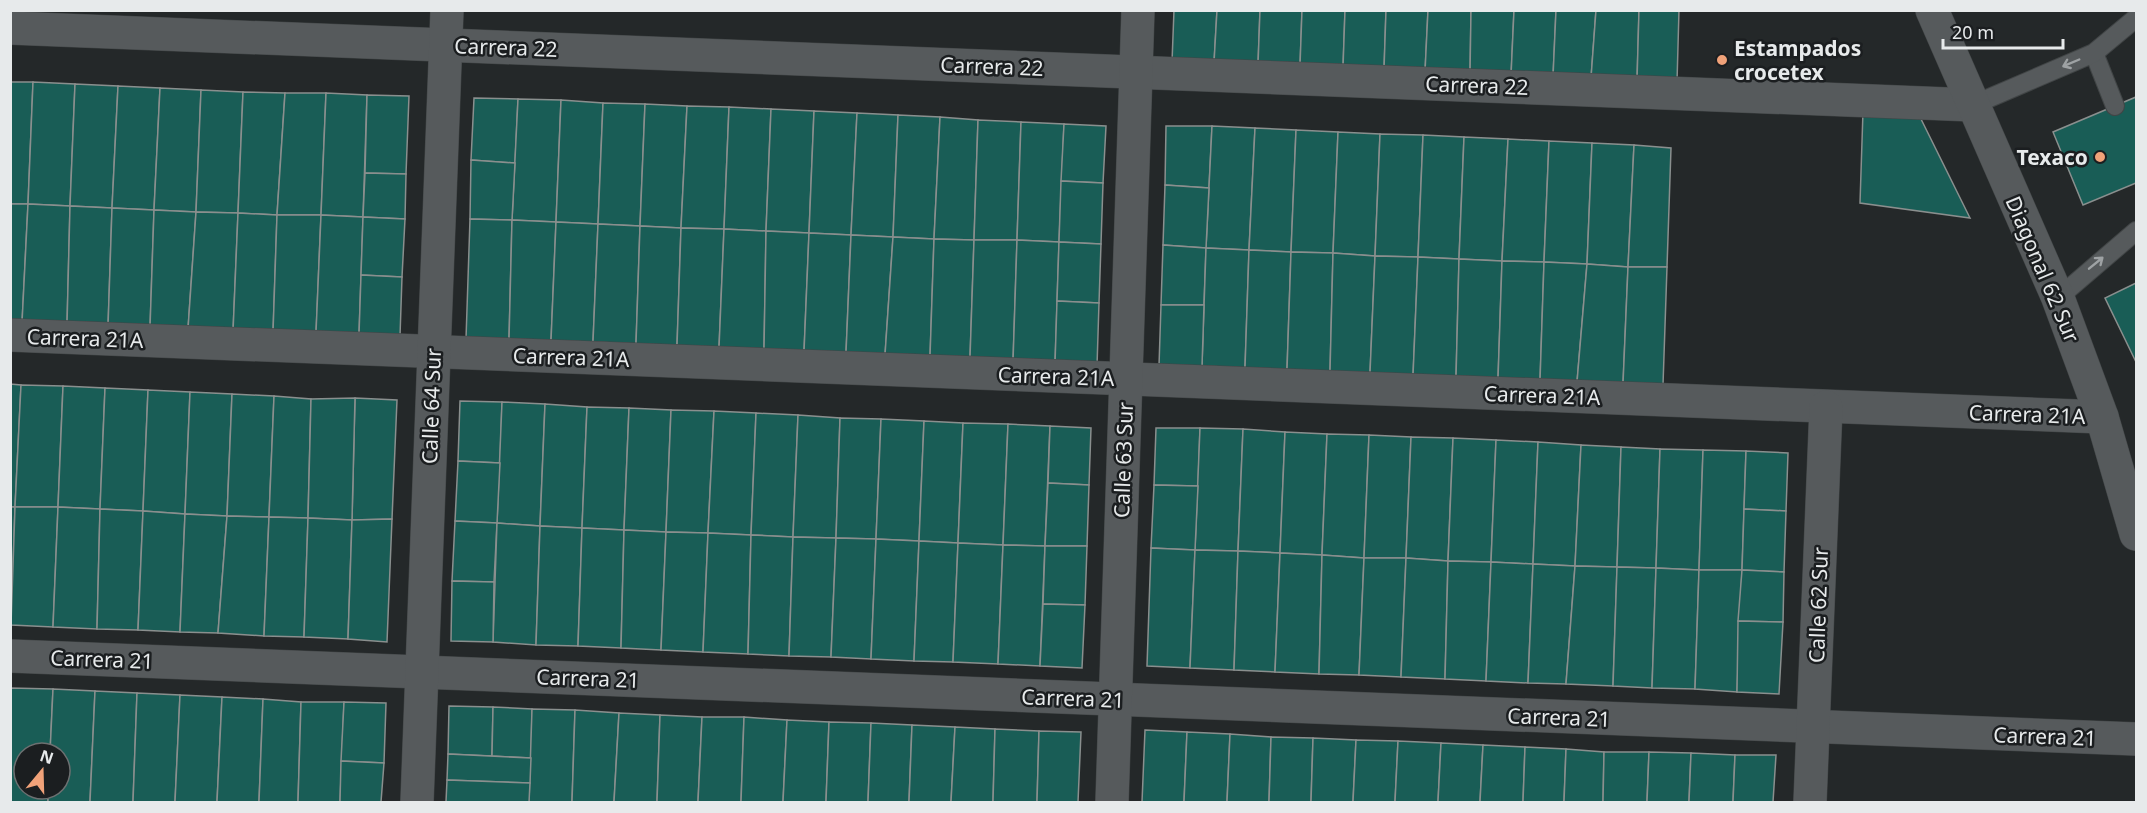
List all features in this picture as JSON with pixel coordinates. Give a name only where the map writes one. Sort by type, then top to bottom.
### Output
[{"type":"street","name":"Calle 64 Sur","points":[[417,802],[447,10]]},
{"type":"street","name":"Calle 63 Sur","points":[[1112,802],[1138,10]]},
{"type":"street","name":"Diagonal 62 Sur","points":[[1932,10],[2058,298],[2102,417],[2136,534]]},
{"type":"street","name":"Carrera 22","points":[[10,28],[1973,105]]},
{"type":"street","name":"Carrera 21A","points":[[10,335],[2102,417]]},
{"type":"street","name":"Calle 62 Sur","points":[[1810,802],[1826,406]]},
{"type":"street","name":"Carrera 21","points":[[10,656],[2136,739]]},
{"type":"lane","points":[[1973,105],[2094,54],[2136,18]]},
{"type":"lane","points":[[2094,54],[2115,106]]},
{"type":"lane","points":[[2058,298],[2136,231]]},
{"type":"building","points":[[1174,10],[1217,10],[1214,63],[1172,62]]},
{"type":"building","points":[[1217,10],[1260,10],[1258,65],[1214,63]]},
{"type":"building","points":[[1260,10],[1302,10],[1300,66],[1258,65]]},
{"type":"building","points":[[1302,10],[1345,10],[1343,68],[1300,66]]},
{"type":"building","points":[[1345,10],[1386,10],[1384,70],[1343,68]]},
{"type":"building","points":[[1386,10],[1428,10],[1425,72],[1384,70]]},
{"type":"building","points":[[1428,10],[1471,10],[1470,75],[1425,72]]},
{"type":"building","points":[[1471,10],[1514,10],[1511,76],[1470,75]]},
{"type":"building","points":[[1514,10],[1556,10],[1553,77],[1511,76]]},
{"type":"building","points":[[1556,10],[1596,10],[1591,78],[1553,77]]},
{"type":"building","points":[[1596,10],[1639,10],[1637,81],[1591,78]]},
{"type":"building","points":[[1639,10],[1679,10],[1677,82],[1637,81]]},
{"type":"building","points":[[10,82],[33,82],[28,204],[10,204]]},
{"type":"building","points":[[33,82],[75,84],[70,206],[28,204]]},
{"type":"building","points":[[75,84],[118,86],[112,208],[70,206]]},
{"type":"building","points":[[118,86],[160,88],[154,210],[112,208]]},
{"type":"building","points":[[160,88],[201,90],[196,212],[154,210]]},
{"type":"building","points":[[201,90],[243,92],[238,213],[196,212]]},
{"type":"building","points":[[243,92],[285,93],[277,215],[238,213]]},
{"type":"building","points":[[285,93],[326,93],[321,215],[277,215]]},
{"type":"building","points":[[326,93],[367,95],[363,217],[321,215]]},
{"type":"building","points":[[367,95],[409,96],[406,174],[365,173]]},
{"type":"building","name":"Texaco","points":[[2136,97],[2136,183],[2083,205],[2053,132]]},
{"type":"building","points":[[474,98],[518,99],[515,163],[471,160]]},
{"type":"building","points":[[518,99],[561,100],[556,222],[512,220]]},
{"type":"building","points":[[561,100],[603,103],[598,224],[556,222]]},
{"type":"building","points":[[603,103],[645,104],[640,226],[598,224]]},
{"type":"building","points":[[645,104],[687,106],[681,228],[640,226]]},
{"type":"building","points":[[687,106],[729,107],[724,229],[681,228]]},
{"type":"building","points":[[729,107],[771,109],[766,231],[724,229]]},
{"type":"building","points":[[771,109],[814,111],[809,233],[766,231]]},
{"type":"building","points":[[814,111],[857,113],[851,235],[809,233]]},
{"type":"building","points":[[1863,111],[1917,111],[1970,218],[1860,203]]},
{"type":"building","points":[[857,113],[898,115],[893,237],[851,235]]},
{"type":"building","points":[[898,115],[940,117],[934,239],[893,237]]},
{"type":"building","points":[[940,117],[978,120],[974,240],[934,239]]},
{"type":"building","points":[[978,120],[1021,122],[1017,240],[974,240]]},
{"type":"building","points":[[1021,122],[1064,124],[1059,242],[1017,240]]},
{"type":"building","points":[[1064,124],[1106,126],[1103,183],[1061,181]]},
{"type":"building","points":[[1166,126],[1212,126],[1209,188],[1165,185]]},
{"type":"building","points":[[1212,126],[1255,128],[1249,250],[1206,248]]},
{"type":"building","points":[[1255,128],[1296,130],[1291,252],[1249,250]]},
{"type":"building","points":[[1296,130],[1338,132],[1333,253],[1291,252]]},
{"type":"building","points":[[1338,132],[1380,134],[1375,256],[1333,253]]},
{"type":"building","points":[[1380,134],[1423,135],[1418,257],[1375,256]]},
{"type":"building","points":[[1423,135],[1464,137],[1459,259],[1418,257]]},
{"type":"building","points":[[1464,137],[1508,139],[1502,261],[1459,259]]},
{"type":"building","points":[[1508,139],[1549,141],[1544,262],[1502,261]]},
{"type":"building","points":[[1549,141],[1592,143],[1587,264],[1544,262]]},
{"type":"building","points":[[1592,143],[1634,145],[1628,267],[1587,264]]},
{"type":"building","points":[[1634,145],[1671,148],[1667,267],[1628,267]]},
{"type":"building","points":[[471,160],[515,163],[512,220],[470,219]]},
{"type":"building","points":[[365,173],[406,174],[405,219],[363,217]]},
{"type":"building","points":[[1061,181],[1103,183],[1101,244],[1059,242]]},
{"type":"building","points":[[1165,185],[1209,188],[1206,248],[1163,245]]},
{"type":"building","points":[[10,204],[28,204],[22,323],[10,323]]},
{"type":"building","points":[[28,204],[70,206],[67,325],[22,323]]},
{"type":"building","points":[[70,206],[112,208],[108,327],[67,325]]},
{"type":"building","points":[[112,208],[154,210],[150,328],[108,327]]},
{"type":"building","points":[[154,210],[196,212],[188,329],[150,328]]},
{"type":"building","points":[[196,212],[238,213],[233,332],[188,329]]},
{"type":"building","points":[[238,213],[277,215],[273,333],[233,332]]},
{"type":"building","points":[[277,215],[321,215],[316,333],[273,333]]},
{"type":"building","points":[[321,215],[363,217],[359,335],[316,333]]},
{"type":"building","points":[[363,217],[405,219],[402,277],[361,275]]},
{"type":"building","points":[[470,219],[512,220],[509,340],[466,339]]},
{"type":"building","points":[[512,220],[556,222],[551,341],[509,340]]},
{"type":"building","points":[[556,222],[598,224],[593,342],[551,341]]},
{"type":"building","points":[[598,224],[640,226],[636,344],[593,342]]},
{"type":"building","points":[[640,226],[681,228],[677,346],[636,344]]},
{"type":"building","points":[[681,228],[724,229],[719,348],[677,346]]},
{"type":"building","points":[[724,229],[766,231],[764,350],[719,348]]},
{"type":"building","points":[[766,231],[809,233],[804,352],[764,350]]},
{"type":"building","points":[[809,233],[851,235],[846,353],[804,352]]},
{"type":"building","points":[[851,235],[893,237],[885,355],[846,353]]},
{"type":"building","points":[[893,237],[934,239],[930,357],[885,355]]},
{"type":"building","points":[[934,239],[974,240],[970,358],[930,357]]},
{"type":"building","points":[[974,240],[1017,240],[1013,362],[970,358]]},
{"type":"building","points":[[1017,240],[1059,242],[1055,364],[1013,362]]},
{"type":"building","points":[[1059,242],[1101,244],[1099,303],[1057,301]]},
{"type":"building","points":[[1163,245],[1206,248],[1204,305],[1161,305]]},
{"type":"building","points":[[1206,248],[1249,250],[1245,368],[1202,366]]},
{"type":"building","points":[[1249,250],[1291,252],[1287,370],[1245,368]]},
{"type":"building","points":[[1291,252],[1333,253],[1330,372],[1287,370]]},
{"type":"building","points":[[1333,253],[1375,256],[1370,373],[1330,372]]},
{"type":"building","points":[[1375,256],[1418,257],[1413,376],[1370,373]]},
{"type":"building","points":[[1418,257],[1459,259],[1456,378],[1413,376]]},
{"type":"building","points":[[1459,259],[1502,261],[1498,379],[1456,378]]},
{"type":"building","points":[[1502,261],[1544,262],[1540,381],[1498,379]]},
{"type":"building","points":[[1544,262],[1587,264],[1577,382],[1540,381]]},
{"type":"building","points":[[1587,264],[1628,267],[1623,384],[1577,382]]},
{"type":"building","points":[[1628,267],[1667,267],[1663,385],[1623,384]]},
{"type":"building","points":[[361,275],[402,277],[400,336],[359,335]]},
{"type":"building","points":[[2136,283],[2136,362],[2105,298]]},
{"type":"building","points":[[1057,301],[1099,303],[1097,366],[1055,364]]},
{"type":"building","points":[[1161,305],[1204,305],[1202,366],[1159,366]]},
{"type":"building","points":[[10,384],[21,385],[15,507],[10,507]]},
{"type":"building","points":[[21,385],[63,386],[58,507],[15,507]]},
{"type":"building","points":[[63,386],[105,388],[100,509],[58,507]]},
{"type":"building","points":[[105,388],[148,390],[143,511],[100,509]]},
{"type":"building","points":[[148,390],[190,392],[185,514],[143,511]]},
{"type":"building","points":[[190,392],[232,394],[227,516],[185,514]]},
{"type":"building","points":[[232,394],[274,396],[269,517],[227,516]]},
{"type":"building","points":[[274,396],[311,399],[308,518],[269,517]]},
{"type":"building","points":[[355,398],[397,400],[392,519],[352,520]]},
{"type":"building","points":[[355,398],[352,520],[308,518],[311,399]]},
{"type":"building","points":[[460,401],[502,402],[500,463],[458,461]]},
{"type":"building","points":[[502,402],[545,404],[540,526],[497,523]]},
{"type":"building","points":[[545,404],[587,407],[582,528],[540,526]]},
{"type":"building","points":[[587,407],[629,408],[624,530],[582,528]]},
{"type":"building","points":[[629,408],[671,410],[666,532],[624,530]]},
{"type":"building","points":[[671,410],[714,411],[708,533],[666,532]]},
{"type":"building","points":[[714,411],[756,413],[751,535],[708,533]]},
{"type":"building","points":[[756,413],[798,415],[793,537],[751,535]]},
{"type":"building","points":[[798,415],[840,418],[836,538],[793,537]]},
{"type":"building","points":[[840,418],[881,419],[876,539],[836,538]]},
{"type":"building","points":[[881,419],[924,421],[919,541],[876,539]]},
{"type":"building","points":[[924,421],[963,423],[958,543],[919,541]]},
{"type":"building","points":[[963,423],[1008,424],[1003,545],[958,543]]},
{"type":"building","points":[[1008,424],[1050,426],[1045,546],[1003,545]]},
{"type":"building","points":[[1050,426],[1091,428],[1089,485],[1048,483]]},
{"type":"building","points":[[1156,428],[1200,428],[1198,486],[1154,485]]},
{"type":"building","points":[[1200,428],[1243,429],[1238,551],[1195,550]]},
{"type":"building","points":[[1243,429],[1285,432],[1280,553],[1238,551]]},
{"type":"building","points":[[1285,432],[1327,434],[1322,555],[1280,553]]},
{"type":"building","points":[[1327,434],[1369,435],[1364,558],[1322,555]]},
{"type":"building","points":[[1369,435],[1411,437],[1406,558],[1364,558]]},
{"type":"building","points":[[1411,437],[1453,438],[1448,561],[1406,558]]},
{"type":"building","points":[[1453,438],[1496,440],[1491,562],[1448,561]]},
{"type":"building","points":[[1496,440],[1538,442],[1533,564],[1491,562]]},
{"type":"building","points":[[1538,442],[1581,445],[1575,566],[1533,564]]},
{"type":"building","points":[[1581,445],[1621,447],[1617,567],[1575,566]]},
{"type":"building","points":[[1621,447],[1660,449],[1656,568],[1617,567]]},
{"type":"building","points":[[1660,449],[1703,450],[1699,570],[1656,568]]},
{"type":"building","points":[[1703,450],[1746,451],[1742,570],[1699,570]]},
{"type":"building","points":[[1746,451],[1788,453],[1786,511],[1744,509]]},
{"type":"building","points":[[458,461],[500,463],[497,523],[455,521]]},
{"type":"building","points":[[1048,483],[1089,485],[1087,546],[1045,546]]},
{"type":"building","points":[[1154,485],[1198,486],[1195,550],[1151,548]]},
{"type":"building","points":[[10,507],[15,507],[11,625],[10,625]]},
{"type":"building","points":[[15,507],[58,507],[53,627],[11,625]]},
{"type":"building","points":[[58,507],[100,509],[97,629],[53,627]]},
{"type":"building","points":[[100,509],[143,511],[138,630],[97,629]]},
{"type":"building","points":[[1744,509],[1786,511],[1784,572],[1742,570]]},
{"type":"building","points":[[143,511],[185,514],[180,632],[138,630]]},
{"type":"building","points":[[185,514],[227,516],[218,633],[180,632]]},
{"type":"building","points":[[227,516],[269,517],[264,636],[218,633]]},
{"type":"building","points":[[269,517],[308,518],[304,637],[264,636]]},
{"type":"building","points":[[308,518],[352,520],[348,639],[304,637]]},
{"type":"building","points":[[392,519],[387,642],[348,639],[352,520]]},
{"type":"building","points":[[455,521],[497,523],[494,582],[452,581]]},
{"type":"building","points":[[497,523],[540,526],[536,645],[493,642]]},
{"type":"building","points":[[540,526],[582,528],[578,646],[536,645]]},
{"type":"building","points":[[582,528],[624,530],[621,648],[578,646]]},
{"type":"building","points":[[624,530],[666,532],[661,650],[621,648]]},
{"type":"building","points":[[666,532],[708,533],[703,652],[661,650]]},
{"type":"building","points":[[708,533],[751,535],[748,654],[703,652]]},
{"type":"building","points":[[751,535],[793,537],[789,656],[748,654]]},
{"type":"building","points":[[793,537],[836,538],[831,657],[789,656]]},
{"type":"building","points":[[836,538],[876,539],[871,659],[831,657]]},
{"type":"building","points":[[876,539],[919,541],[914,661],[871,659]]},
{"type":"building","points":[[919,541],[958,543],[953,662],[914,661]]},
{"type":"building","points":[[958,543],[1003,545],[998,664],[953,662]]},
{"type":"building","points":[[1003,545],[1045,546],[1040,666],[998,664]]},
{"type":"building","points":[[1045,546],[1087,546],[1085,605],[1043,604]]},
{"type":"building","points":[[1151,548],[1195,550],[1190,668],[1147,666]]},
{"type":"building","points":[[1195,550],[1238,551],[1234,670],[1190,668]]},
{"type":"building","points":[[1238,551],[1280,553],[1275,672],[1234,670]]},
{"type":"building","points":[[1280,553],[1322,555],[1319,674],[1275,672]]},
{"type":"building","points":[[1322,555],[1364,558],[1359,675],[1319,674]]},
{"type":"building","points":[[1364,558],[1406,558],[1401,677],[1359,675]]},
{"type":"building","points":[[1406,558],[1448,561],[1445,679],[1401,677]]},
{"type":"building","points":[[1448,561],[1491,562],[1486,681],[1445,679]]},
{"type":"building","points":[[1491,562],[1533,564],[1528,683],[1486,681]]},
{"type":"building","points":[[1533,564],[1575,566],[1566,684],[1528,683]]},
{"type":"building","points":[[1575,566],[1617,567],[1613,686],[1566,684]]},
{"type":"building","points":[[1617,567],[1656,568],[1652,688],[1613,686]]},
{"type":"building","points":[[1656,568],[1699,570],[1695,689],[1652,688]]},
{"type":"building","points":[[1699,570],[1742,570],[1737,692],[1695,689]]},
{"type":"building","points":[[1742,570],[1784,572],[1783,622],[1738,621]]},
{"type":"building","points":[[452,581],[494,582],[493,642],[451,641]]},
{"type":"building","points":[[1043,604],[1085,605],[1082,668],[1040,666]]},
{"type":"building","points":[[1738,621],[1783,622],[1779,694],[1737,692]]},
{"type":"building","points":[[10,688],[53,689],[51,741],[12,741],[12,801],[48,802],[10,802]]},
{"type":"building","points":[[53,689],[95,691],[90,802],[48,802],[72,801],[72,741],[51,741]]},
{"type":"building","points":[[95,691],[137,693],[133,802],[90,802]]},
{"type":"building","points":[[137,693],[180,695],[175,802],[133,802]]},
{"type":"building","points":[[180,695],[222,697],[217,802],[175,802]]},
{"type":"building","points":[[222,697],[263,699],[259,802],[217,802]]},
{"type":"building","points":[[263,699],[301,702],[298,802],[259,802]]},
{"type":"building","points":[[301,702],[344,702],[340,802],[298,802]]},
{"type":"building","points":[[344,702],[386,703],[384,763],[341,761]]},
{"type":"building","points":[[449,706],[493,707],[492,756],[448,754]]},
{"type":"building","points":[[493,707],[532,709],[531,758],[492,756]]},
{"type":"building","points":[[532,709],[575,710],[572,802],[529,802]]},
{"type":"building","points":[[575,710],[619,713],[614,802],[572,802]]},
{"type":"building","points":[[619,713],[660,715],[657,802],[614,802]]},
{"type":"building","points":[[660,715],[702,717],[698,802],[657,802]]},
{"type":"building","points":[[702,717],[744,717],[741,802],[698,802]]},
{"type":"building","points":[[744,717],[787,720],[783,802],[741,802]]},
{"type":"building","points":[[787,720],[829,722],[826,802],[783,802]]},
{"type":"building","points":[[829,722],[871,723],[868,802],[826,802]]},
{"type":"building","points":[[871,723],[912,725],[909,802],[868,802]]},
{"type":"building","points":[[912,725],[955,727],[951,802],[909,802]]},
{"type":"building","points":[[955,727],[995,729],[993,802],[951,802]]},
{"type":"building","points":[[995,729],[1039,731],[1037,802],[993,802]]},
{"type":"building","points":[[1145,730],[1187,732],[1184,802],[1142,802]]},
{"type":"building","points":[[1039,731],[1081,732],[1078,802],[1037,802]]},
{"type":"building","points":[[1187,732],[1230,734],[1227,802],[1184,802]]},
{"type":"building","points":[[1230,734],[1271,737],[1269,802],[1227,802]]},
{"type":"building","points":[[1271,737],[1313,738],[1311,802],[1269,802]]},
{"type":"building","points":[[1313,738],[1356,740],[1353,802],[1311,802]]},
{"type":"building","points":[[1356,740],[1398,741],[1395,802],[1353,802]]},
{"type":"building","points":[[1398,741],[1441,743],[1438,802],[1395,802]]},
{"type":"building","points":[[1441,743],[1483,745],[1480,802],[1438,802]]},
{"type":"building","points":[[1483,745],[1525,747],[1523,802],[1480,802]]},
{"type":"building","points":[[1525,747],[1566,749],[1564,802],[1523,802]]},
{"type":"building","points":[[1566,749],[1604,752],[1603,802],[1564,802]]},
{"type":"building","points":[[1604,752],[1649,752],[1647,802],[1603,802]]},
{"type":"building","points":[[1649,752],[1691,753],[1689,802],[1647,802]]},
{"type":"building","points":[[1691,753],[1735,755],[1733,802],[1689,802]]},
{"type":"building","points":[[448,754],[531,758],[530,783],[447,780]]},
{"type":"building","points":[[1735,755],[1776,755],[1773,802],[1733,802]]},
{"type":"building","points":[[341,761],[384,763],[381,802],[340,802]]},
{"type":"building","points":[[447,780],[530,783],[529,802],[446,802]]},
{"type":"place","name":"Estampados crocetex","points":[[1722,60]]},
{"type":"place","name":"Texaco","points":[[2100,157]]}]
